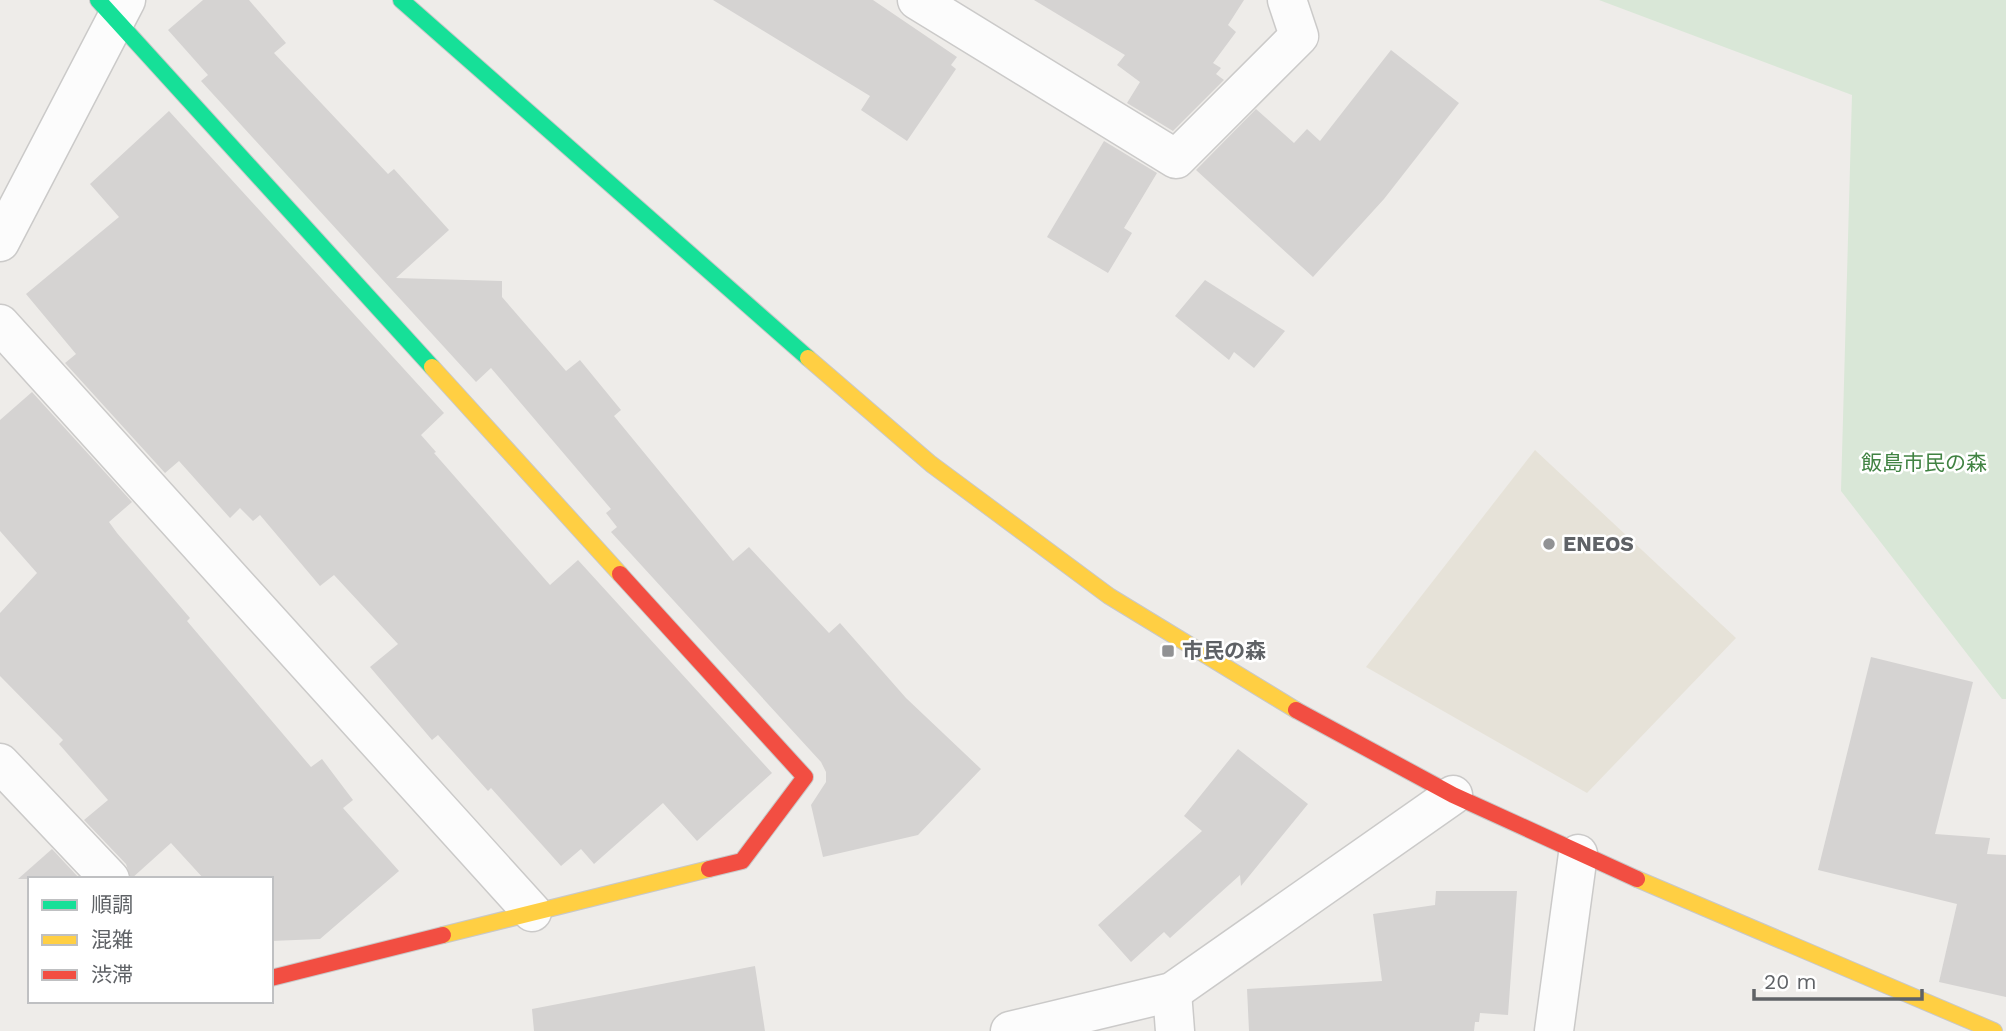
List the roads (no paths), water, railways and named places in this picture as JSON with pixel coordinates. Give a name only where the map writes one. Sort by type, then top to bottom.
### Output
[{"type":"street","points":[[401,0],[931,464],[1109,596],[1314,721],[1453,794],[1578,854],[1994,1031]]},
{"type":"street","points":[[917,0],[1176,159],[1298,36],[1287,0]]},
{"type":"street","points":[[0,242],[113,6],[805,777],[742,861],[273,977]]},
{"type":"street","points":[[0,324],[532,912]]},
{"type":"street","points":[[0,764],[108,877]]},
{"type":"street","points":[[1010,1031],[1172,992],[1453,794]]},
{"type":"street","points":[[1554,1031],[1578,854]]},
{"type":"street","points":[[1172,992],[1175,1031]]},
{"type":"place","name":"ENEOS","points":[[1549,544]]},
{"type":"place","name":"市民の森","points":[[1168,651]]},
{"type":"park label","name":"飯島市民の森","points":[[1924,463]]}]
